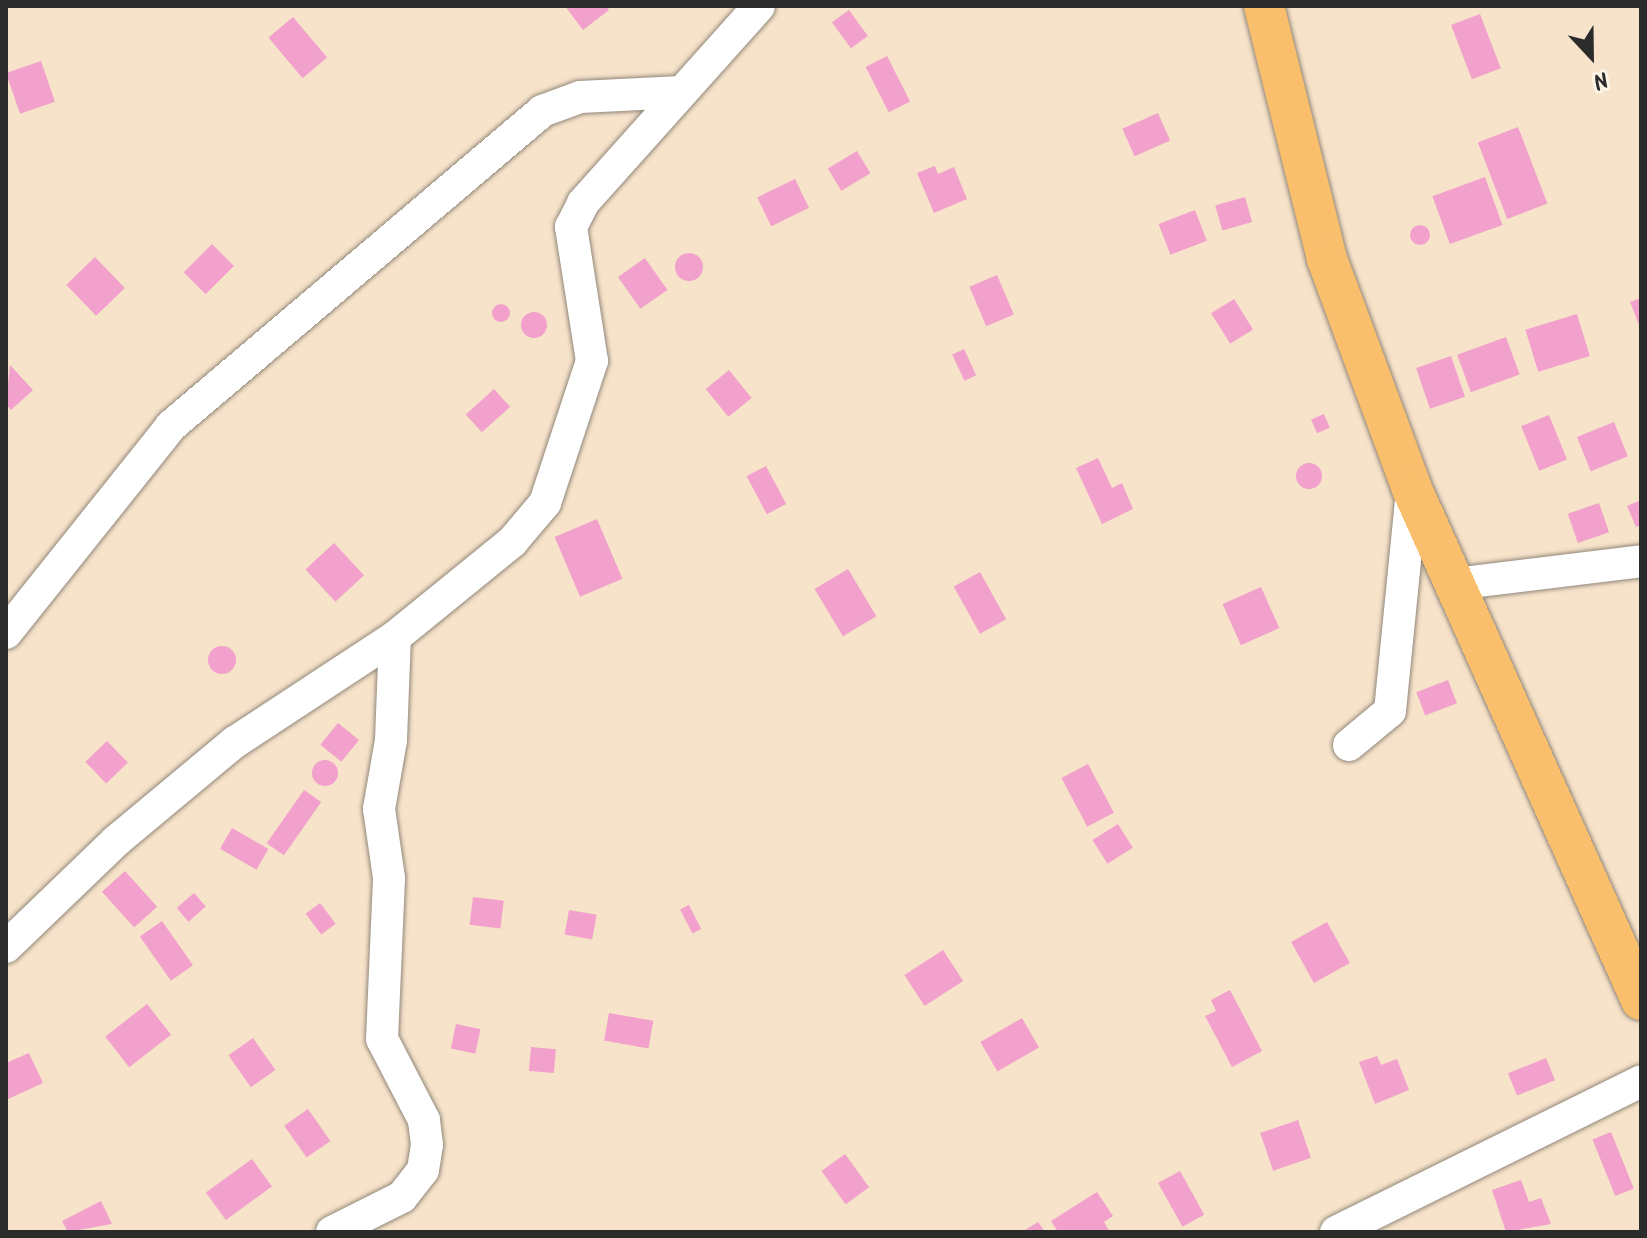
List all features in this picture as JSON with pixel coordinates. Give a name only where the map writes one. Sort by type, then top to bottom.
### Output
[{"type":"main road","points":[[1264,6],[1327,259],[1412,489],[1641,1000]]},
{"type":"street","points":[[6,947],[116,841],[235,742],[395,637],[512,542],[545,503],[592,361],[571,227],[583,203],[759,6]]},
{"type":"street","points":[[6,633],[171,426],[542,111],[580,97],[681,92]]},
{"type":"street","points":[[1349,745],[1390,711],[1412,489]]},
{"type":"street","points":[[1455,584],[1641,561]]},
{"type":"street","points":[[332,1232],[402,1197],[423,1170],[427,1145],[424,1120],[382,1039],[389,878],[379,809],[391,740],[395,637]]},
{"type":"street","points":[[1336,1232],[1641,1081]]},
{"type":"building","points":[[565,6],[606,6],[609,10],[583,30]]},
{"type":"building","points":[[849,10],[868,36],[851,48],[832,22]]},
{"type":"building","points":[[1480,14],[1501,68],[1472,79],[1451,25]]},
{"type":"building","points":[[293,17],[327,58],[303,78],[268,38]]},
{"type":"building","points":[[887,56],[910,101],[889,112],[866,67]]},
{"type":"building","points":[[41,61],[55,102],[20,114],[6,73]]},
{"type":"building","points":[[1158,113],[1170,140],[1135,156],[1122,129]]},
{"type":"building","points":[[1518,127],[1547,204],[1507,219],[1478,142]]},
{"type":"building","points":[[857,151],[870,173],[841,191],[828,169]]},
{"type":"building","points":[[935,166],[938,174],[954,167],[967,199],[934,213],[917,173]]},
{"type":"building","points":[[1485,177],[1502,225],[1450,244],[1432,196]]},
{"type":"building","points":[[795,179],[809,208],[771,226],[757,197]]},
{"type":"building","points":[[1245,197],[1252,222],[1222,231],[1215,206]]},
{"type":"building","points":[[1195,210],[1207,241],[1170,255],[1159,224]]},
{"type":"building","points":[[1420,225],[1427,228],[1430,235],[1427,242],[1420,245],[1413,242],[1410,235],[1413,228]]},
{"type":"building","points":[[212,244],[234,266],[206,294],[184,272]]},
{"type":"building","points":[[689,253],[699,257],[703,267],[699,277],[689,281],[679,277],[675,267],[679,257]]},
{"type":"building","points":[[95,257],[125,288],[96,316],[66,285]]},
{"type":"building","points":[[645,258],[667,290],[640,309],[618,277]]},
{"type":"building","points":[[997,275],[1014,315],[986,326],[969,287]]},
{"type":"building","points":[[1641,298],[1641,330],[1630,302]]},
{"type":"building","points":[[1234,299],[1253,330],[1230,344],[1211,313]]},
{"type":"building","points":[[497,304],[505,304],[510,313],[508,320],[497,322],[492,317],[492,309]]},
{"type":"building","points":[[534,312],[543,316],[547,325],[543,334],[534,338],[525,334],[521,325],[525,316]]},
{"type":"building","points":[[1577,314],[1590,356],[1538,372],[1525,330]]},
{"type":"building","points":[[1506,337],[1520,375],[1471,392],[1457,355]]},
{"type":"building","points":[[964,349],[976,375],[964,381],[952,354]]},
{"type":"building","points":[[1451,356],[1465,397],[1430,409],[1416,368]]},
{"type":"building","points":[[10,365],[33,390],[11,410],[6,404]]},
{"type":"building","points":[[729,370],[752,398],[728,417],[706,389]]},
{"type":"building","points":[[494,389],[510,407],[482,432],[466,414]]},
{"type":"building","points":[[1324,414],[1330,428],[1317,433],[1311,419]]},
{"type":"building","points":[[1549,415],[1567,460],[1539,471],[1521,426]]},
{"type":"building","points":[[1614,422],[1628,456],[1591,471],[1577,437]]},
{"type":"building","points":[[1098,458],[1112,488],[1122,483],[1133,509],[1102,524],[1076,468]]},
{"type":"building","points":[[1309,463],[1318,467],[1322,476],[1318,485],[1309,489],[1300,485],[1296,476],[1300,467]]},
{"type":"building","points":[[766,466],[786,504],[767,514],[747,476]]},
{"type":"building","points":[[1641,500],[1641,525],[1636,527],[1627,506]]},
{"type":"building","points":[[1599,503],[1609,532],[1578,543],[1568,514]]},
{"type":"building","points":[[597,519],[622,579],[580,597],[555,537]]},
{"type":"building","points":[[334,543],[364,575],[335,602],[305,570]]},
{"type":"building","points":[[848,569],[876,616],[843,636],[815,589]]},
{"type":"building","points":[[980,572],[1006,619],[980,634],[954,587]]},
{"type":"building","points":[[1261,587],[1279,628],[1241,645],[1223,604]]},
{"type":"building","points":[[222,646],[232,650],[236,660],[232,670],[222,674],[212,670],[208,660],[212,650]]},
{"type":"building","points":[[1448,680],[1457,703],[1425,716],[1416,692]]},
{"type":"building","points":[[338,723],[359,740],[341,762],[320,745]]},
{"type":"building","points":[[107,741],[128,763],[106,783],[85,762]]},
{"type":"building","points":[[325,760],[335,763],[338,773],[335,783],[325,786],[315,783],[312,773],[315,763]]},
{"type":"building","points":[[1088,764],[1114,813],[1087,827],[1062,778]]},
{"type":"building","points":[[304,790],[321,802],[284,855],[267,843]]},
{"type":"building","points":[[1118,824],[1133,848],[1107,864],[1093,840]]},
{"type":"building","points":[[232,828],[268,849],[256,870],[220,849]]},
{"type":"building","points":[[125,871],[157,907],[134,927],[102,892]]},
{"type":"building","points":[[194,893],[206,907],[188,922],[177,908]]},
{"type":"building","points":[[473,897],[504,901],[500,929],[470,925]]},
{"type":"building","points":[[320,903],[336,924],[321,935],[306,914]]},
{"type":"building","points":[[689,905],[701,929],[692,934],[680,910]]},
{"type":"building","points":[[569,910],[597,915],[592,939],[565,935]]},
{"type":"building","points":[[162,921],[193,965],[171,981],[140,936]]},
{"type":"building","points":[[1327,922],[1350,963],[1314,983],[1291,942]]},
{"type":"building","points":[[943,950],[963,981],[925,1006],[904,975]]},
{"type":"building","points":[[1230,990],[1262,1051],[1232,1067],[1205,1016],[1216,1011],[1211,1000]]},
{"type":"building","points":[[147,1004],[171,1035],[129,1067],[105,1037]]},
{"type":"building","points":[[609,1013],[653,1021],[648,1048],[604,1041]]},
{"type":"building","points":[[1022,1018],[1039,1047],[997,1071],[980,1042]]},
{"type":"building","points":[[456,1024],[480,1029],[475,1054],[451,1048]]},
{"type":"building","points":[[253,1038],[275,1070],[251,1087],[228,1055]]},
{"type":"building","points":[[531,1047],[556,1049],[554,1073],[529,1071]]},
{"type":"building","points":[[29,1053],[43,1083],[6,1100],[6,1063]]},
{"type":"building","points":[[1377,1056],[1381,1065],[1397,1059],[1409,1090],[1375,1104],[1359,1062]]},
{"type":"building","points":[[1546,1058],[1555,1080],[1517,1096],[1508,1073]]},
{"type":"building","points":[[308,1109],[330,1141],[307,1158],[284,1126]]},
{"type":"building","points":[[1298,1120],[1311,1158],[1273,1171],[1260,1133]]},
{"type":"building","points":[[1611,1132],[1634,1189],[1615,1196],[1592,1139]]},
{"type":"building","points":[[845,1154],[869,1187],[846,1204],[822,1171]]},
{"type":"building","points":[[252,1159],[272,1187],[226,1220],[206,1193]]},
{"type":"building","points":[[1180,1171],[1204,1215],[1182,1227],[1158,1183]]},
{"type":"building","points":[[1521,1180],[1529,1202],[1541,1198],[1551,1224],[1506,1232],[1492,1190]]},
{"type":"building","points":[[1097,1192],[1113,1216],[1104,1222],[1110,1232],[1058,1232],[1051,1221]]},
{"type":"building","points":[[101,1201],[112,1224],[68,1232],[62,1221]]},
{"type":"building","points":[[1038,1222],[1045,1232],[1022,1232]]}]
